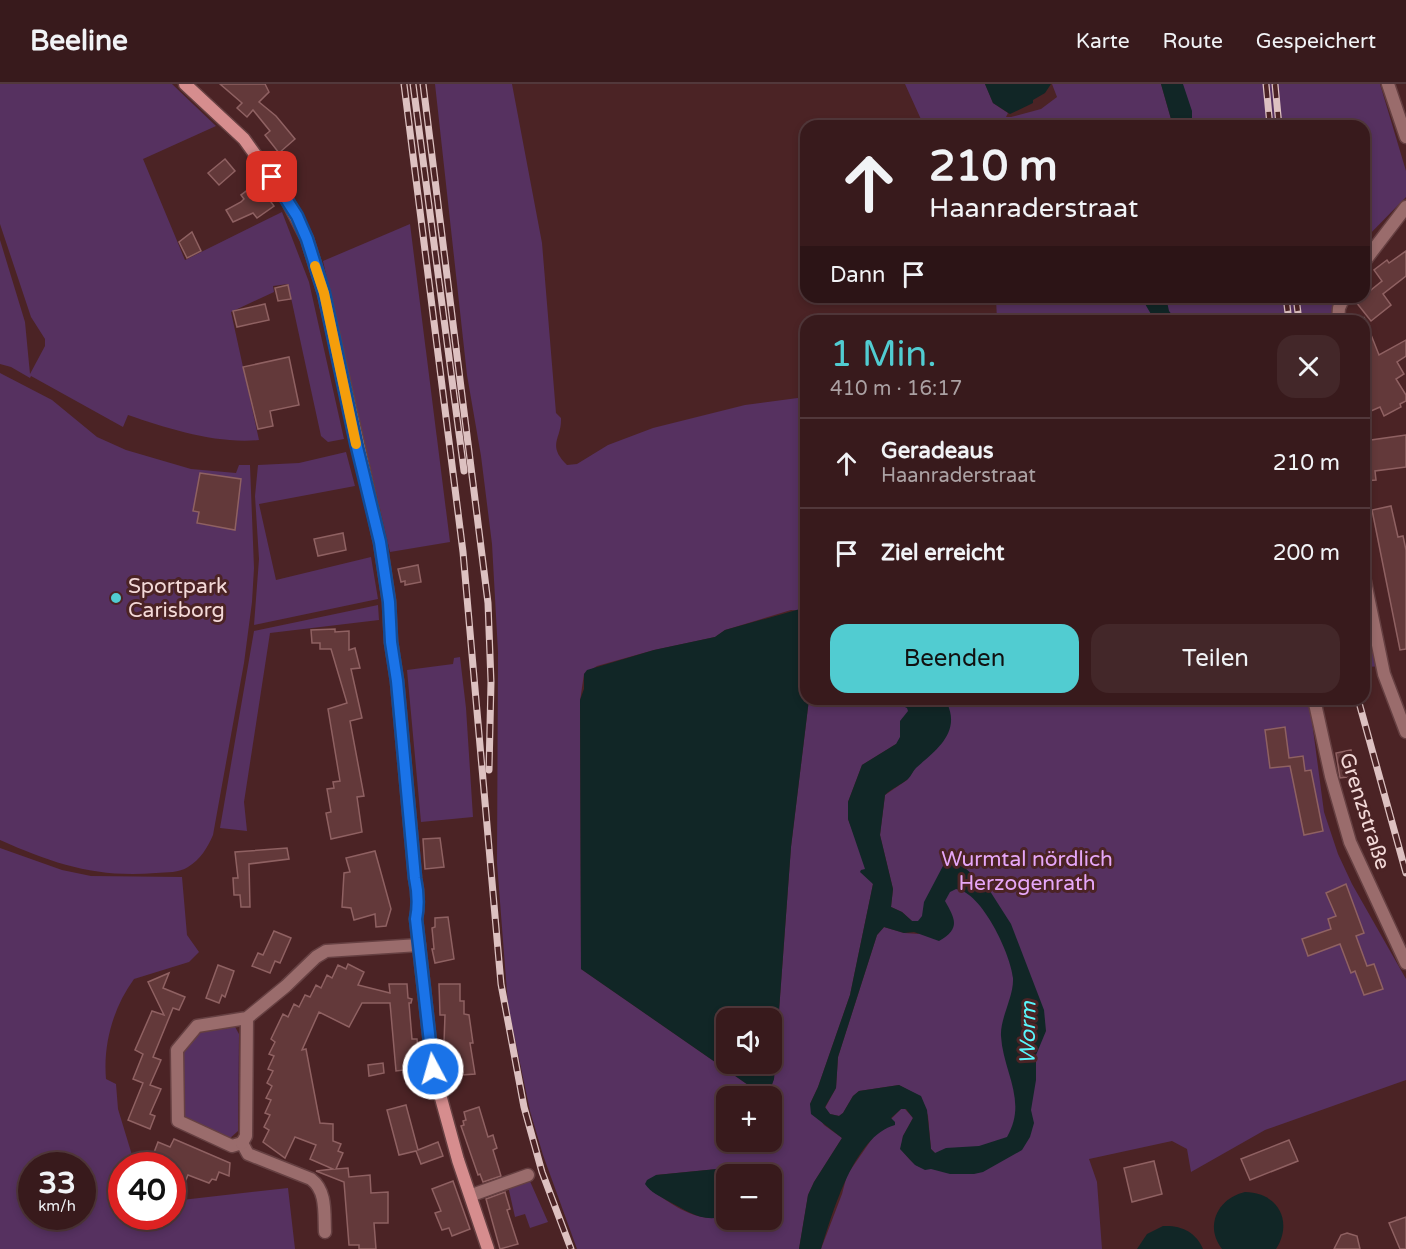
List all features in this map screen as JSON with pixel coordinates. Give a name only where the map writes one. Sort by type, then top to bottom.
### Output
[{"type":"street","points":[[185,84],[227,121],[252,148],[285,196],[307,239],[324,293],[380,542],[389,602],[391,642],[418,891],[419,905],[416,919],[433,1069],[458,1160],[488,1249]]},
{"type":"street","points":[[1388,84],[1406,137]]},
{"type":"street","points":[[1370,254],[1406,207]]},
{"type":"street","points":[[1370,606],[1384,674],[1406,732]]},
{"type":"street","name":"Grenzstraße","points":[[1315,705],[1331,776],[1350,842],[1406,963]]},
{"type":"street","points":[[247,1018],[246,1136],[242,1143],[232,1146],[178,1121],[176,1056],[180,1046],[197,1026],[247,1018],[286,986],[316,957],[326,951],[419,945]]},
{"type":"street","points":[[242,1143],[248,1154],[311,1179],[319,1186],[322,1194],[325,1232]]},
{"type":"street","points":[[471,1195],[528,1175]]},
{"type":"green space","points":[[0,84],[172,84],[216,126],[143,159],[185,260],[282,212],[309,282],[344,439],[328,442],[321,436],[288,284],[273,286],[274,292],[231,312],[259,440],[209,438],[128,415],[123,427],[31,376],[30,378],[11,367],[0,364],[0,240],[25,322],[30,374],[45,346],[45,339],[31,317],[0,224]]},
{"type":"green space","name":"Wurmtal nördlich Herzogenrath","points":[[435,84],[512,84],[542,243],[556,413],[561,418],[556,446],[557,452],[567,465],[577,464],[608,445],[653,428],[745,405],[800,398],[800,611],[791,610],[725,630],[715,637],[654,650],[597,666],[584,674],[580,701],[581,969],[716,1063],[716,1074],[732,1074],[750,1086],[716,1086],[716,1152],[782,1152],[782,1086],[771,1086],[774,1074],[782,1074],[782,1008],[779,1008],[791,847],[808,705],[1310,705],[1324,812],[1338,854],[1352,884],[1406,979],[1406,1080],[1265,1130],[1191,1172],[1187,1149],[1172,1141],[1089,1159],[1097,1182],[1102,1249],[821,1249],[847,1175],[876,1133],[886,1128],[901,1109],[905,1109],[913,1118],[903,1136],[901,1149],[907,1157],[922,1168],[932,1168],[935,1153],[931,1149],[928,1116],[921,1097],[899,1085],[859,1091],[839,1116],[830,1114],[825,1108],[836,1088],[838,1057],[877,935],[884,927],[904,933],[919,934],[912,921],[902,912],[891,907],[893,889],[880,835],[885,795],[907,780],[914,770],[896,744],[862,765],[848,802],[848,819],[873,884],[850,995],[810,1104],[824,1125],[842,1138],[808,1195],[799,1249],[577,1249],[543,1155],[530,1111],[508,1005],[497,863],[498,652],[492,544],[481,456],[467,375]]},
{"type":"green space","points":[[905,84],[985,84],[993,103],[1008,113],[1006,117],[1011,117],[1041,109],[1057,97],[1052,84],[1161,84],[1171,120],[921,120]]},
{"type":"green space","points":[[1171,84],[1380,84],[1406,171],[1406,197],[1370,234],[1370,120],[1179,120]]},
{"type":"green space","points":[[410,224],[450,542],[390,552],[323,261]]},
{"type":"green space","points":[[996,303],[1341,303],[1340,315],[997,315]]},
{"type":"green space","name":"Sportpark Carisborg","points":[[0,373],[52,400],[97,437],[126,450],[191,469],[236,473],[239,465],[250,465],[254,568],[244,663],[213,835],[200,857],[184,869],[134,874],[95,871],[57,862],[0,840]]},
{"type":"green space","points":[[346,452],[355,486],[259,504],[276,580],[371,557],[378,599],[254,625],[259,559],[255,496],[258,465],[299,463]]},
{"type":"green space","points":[[1370,577],[1387,666],[1370,667]]},
{"type":"green space","points":[[378,605],[379,620],[270,633],[244,802],[247,831],[220,828],[254,631]]},
{"type":"green space","points":[[460,657],[466,708],[473,817],[421,822],[407,670],[453,664],[454,658]]},
{"type":"green space","points":[[0,848],[62,870],[91,876],[182,877],[187,935],[199,952],[189,962],[134,979],[120,1002],[108,1040],[106,1079],[116,1084],[118,1109],[131,1152],[108,1152],[108,1230],[186,1230],[186,1200],[288,1188],[295,1249],[0,1249]]},
{"type":"green space","points":[[234,1025],[239,1034],[238,1131],[229,1139],[182,1118],[182,1051],[201,1030]]},
{"type":"green space","points":[[529,1179],[548,1222],[530,1228],[525,1214],[515,1217],[508,1186]]},
{"type":"water","points":[[985,84],[1051,84],[1045,93],[1033,100],[1033,103],[1010,114],[993,103]]},
{"type":"water","points":[[1161,84],[1183,84],[1192,111],[1192,120],[1171,120]]},
{"type":"water","points":[[1144,303],[1167,303],[1172,315],[1152,315]]},
{"type":"water","points":[[800,609],[800,705],[808,705],[791,847],[779,1008],[716,1008],[716,1063],[581,969],[580,700],[584,689],[584,674],[587,670],[654,650],[715,637],[725,630]]},
{"type":"water","name":"Worm","points":[[901,705],[948,705],[951,723],[949,732],[938,747],[908,779],[885,795],[880,835],[893,889],[891,907],[902,912],[912,921],[918,921],[922,916],[924,902],[944,864],[954,863],[965,868],[988,888],[1011,924],[1044,1010],[1046,1031],[1036,1055],[1036,1080],[1031,1110],[1034,1123],[1030,1137],[1022,1150],[983,1172],[950,1174],[931,1169],[925,1170],[915,1165],[900,1149],[903,1136],[913,1118],[906,1109],[901,1109],[891,1118],[895,1125],[881,1132],[857,1159],[839,1196],[821,1249],[799,1249],[808,1195],[842,1138],[811,1114],[810,1104],[850,995],[873,884],[860,872],[865,869],[848,819],[848,802],[862,765],[896,744],[900,737],[900,721],[908,711]],"holes":[[[956,889],[976,901],[994,926],[1007,955],[1013,978],[1001,1029],[1003,1049],[1015,1099],[1013,1124],[1007,1137],[979,1146],[946,1148],[935,1153],[931,1149],[927,1110],[921,1096],[899,1085],[859,1091],[853,1096],[843,1113],[839,1116],[830,1114],[825,1107],[836,1088],[838,1057],[877,935],[884,927],[904,933],[914,932],[939,941],[951,932],[954,923],[945,901],[950,892]]]},
{"type":"water","points":[[732,1074],[774,1074],[771,1086],[750,1086]]},
{"type":"water","points":[[716,1169],[716,1218],[703,1217],[689,1212],[650,1190],[645,1184],[647,1180],[656,1175]]},
{"type":"water","points":[[1245,1192],[1266,1197],[1279,1210],[1283,1219],[1283,1228],[1276,1249],[1222,1249],[1217,1240],[1214,1222],[1221,1207],[1227,1200]]},
{"type":"water","points":[[1163,1226],[1182,1228],[1196,1238],[1203,1249],[1137,1249],[1147,1234]]},
{"type":"building","points":[[220,84],[265,84],[269,92],[259,102],[276,116],[295,139],[279,153],[265,135],[270,131],[253,110],[247,117],[237,108],[242,103]]},
{"type":"building","points":[[225,159],[235,171],[219,185],[208,173]]},
{"type":"building","points":[[257,183],[274,206],[257,218],[253,213],[233,222],[226,210],[241,202],[244,199],[241,195]]},
{"type":"building","points":[[192,232],[201,251],[187,258],[179,242]]},
{"type":"building","points":[[1406,251],[1406,276],[1383,294],[1391,305],[1371,321],[1370,315],[1366,315],[1357,303],[1370,303],[1370,291],[1382,281],[1374,270],[1387,260],[1389,263]]},
{"type":"building","points":[[288,285],[291,299],[278,301],[275,288]]},
{"type":"building","points":[[265,304],[269,320],[237,327],[233,311]]},
{"type":"building","points":[[1370,332],[1379,355],[1406,340],[1406,356],[1397,362],[1404,374],[1396,379],[1406,395],[1406,401],[1400,404],[1401,407],[1384,416],[1380,407],[1371,411]]},
{"type":"building","points":[[289,357],[299,405],[270,411],[273,426],[258,429],[243,367]]},
{"type":"building","points":[[1406,435],[1406,467],[1375,471],[1376,480],[1370,480],[1370,440]]},
{"type":"building","name":"Sportpark Carisborg","points":[[200,473],[241,479],[235,530],[197,523],[199,512],[193,511]]},
{"type":"building","points":[[1391,506],[1398,537],[1403,536],[1406,550],[1406,649],[1400,650],[1372,510]]},
{"type":"building","points":[[343,533],[346,550],[318,556],[314,539]]},
{"type":"building","points":[[418,565],[421,582],[405,585],[405,581],[401,582],[398,569]]},
{"type":"building","points":[[335,629],[335,632],[349,631],[349,650],[355,648],[360,668],[351,669],[362,718],[350,721],[364,796],[357,797],[362,832],[331,839],[326,813],[331,812],[327,789],[334,788],[333,782],[340,781],[328,709],[347,703],[331,649],[320,649],[320,643],[312,643],[311,630]]},
{"type":"building","points":[[1285,727],[1289,758],[1303,756],[1305,771],[1311,770],[1323,831],[1304,835],[1290,766],[1270,768],[1265,730]]},
{"type":"building","points":[[1351,750],[1355,776],[1340,778],[1336,753]]},
{"type":"building","points":[[440,838],[444,867],[425,869],[423,839]]},
{"type":"building","points":[[287,848],[289,859],[249,864],[250,907],[241,907],[240,895],[234,895],[233,878],[238,878],[235,852]]},
{"type":"building","points":[[375,851],[391,909],[386,926],[376,927],[375,914],[354,920],[351,908],[342,907],[344,873],[350,872],[346,858]]},
{"type":"building","points":[[1346,884],[1364,933],[1356,936],[1367,966],[1374,964],[1383,989],[1364,995],[1355,971],[1351,973],[1340,944],[1308,956],[1302,939],[1331,929],[1328,919],[1336,916],[1326,893]]},
{"type":"building","points":[[448,917],[454,959],[435,963],[432,928],[435,927],[435,918]]},
{"type":"building","points":[[274,931],[291,938],[280,963],[275,961],[270,973],[252,966],[258,953],[263,955]]},
{"type":"building","points":[[348,964],[364,972],[358,985],[390,993],[389,984],[407,984],[408,998],[412,999],[409,1003],[412,1039],[417,1039],[420,1068],[396,1071],[390,1003],[362,1003],[349,1027],[319,1012],[302,1050],[306,1049],[320,1123],[333,1124],[333,1141],[341,1144],[338,1151],[343,1153],[336,1169],[348,1168],[349,1177],[370,1175],[371,1193],[388,1192],[388,1223],[374,1223],[376,1249],[359,1249],[359,1245],[349,1245],[344,1182],[316,1171],[333,1169],[310,1159],[316,1145],[295,1137],[285,1158],[263,1142],[269,1130],[264,1127],[270,1115],[265,1113],[271,1100],[266,1098],[272,1086],[267,1083],[273,1071],[268,1069],[274,1056],[269,1054],[275,1042],[271,1039],[283,1014],[288,1017],[294,1004],[299,1007],[305,995],[310,997],[316,985],[321,988],[327,975],[332,978],[338,965],[346,969]]},
{"type":"building","points":[[218,965],[234,971],[225,997],[222,995],[219,1003],[206,998]]},
{"type":"building","points":[[169,973],[163,988],[185,997],[179,1010],[173,1008],[153,1057],[161,1060],[150,1085],[161,1089],[150,1114],[155,1116],[150,1129],[128,1120],[143,1083],[133,1079],[143,1054],[135,1050],[152,1011],[164,1015],[148,982]]},
{"type":"building","points":[[439,984],[460,984],[460,1001],[464,1001],[464,1014],[469,1015],[473,1043],[470,1043],[475,1074],[448,1076],[444,1043],[445,1015],[440,1015]]},
{"type":"building","points":[[383,1063],[384,1073],[369,1076],[368,1065]]},
{"type":"building","points":[[406,1105],[418,1150],[438,1142],[443,1156],[421,1164],[416,1151],[399,1155],[387,1110]]},
{"type":"building","points":[[479,1107],[488,1137],[493,1135],[497,1148],[493,1150],[501,1176],[483,1182],[480,1174],[478,1175],[461,1126],[466,1120],[464,1112]]},
{"type":"building","points":[[174,1139],[230,1163],[229,1176],[219,1172],[216,1180],[212,1179],[209,1183],[188,1175],[186,1180],[186,1152],[154,1152],[158,1142],[170,1147]]},
{"type":"building","points":[[1289,1140],[1298,1161],[1250,1180],[1241,1159]]},
{"type":"building","points":[[1154,1161],[1162,1194],[1132,1202],[1124,1168]]},
{"type":"building","points":[[453,1181],[470,1229],[452,1236],[449,1228],[442,1230],[435,1213],[441,1211],[432,1189]]},
{"type":"building","points":[[505,1192],[510,1209],[507,1210],[518,1244],[500,1249],[486,1199]]},
{"type":"building","points":[[1406,1217],[1406,1249],[1400,1249],[1389,1223]]},
{"type":"building","points":[[1347,1233],[1357,1236],[1360,1249],[1334,1249],[1341,1235]]},
{"type":"railway","points":[[404,84],[463,552],[501,984],[524,1107],[542,1172],[571,1249]]},
{"type":"railway","points":[[413,84],[464,471]]},
{"type":"railway","points":[[423,84],[488,603],[491,682],[489,770]]},
{"type":"railway","points":[[1266,84],[1269,120]]},
{"type":"railway","points":[[1275,84],[1278,120]]},
{"type":"railway","points":[[1287,303],[1288,315]]},
{"type":"railway","points":[[1297,303],[1298,315]]},
{"type":"railway","points":[[1360,705],[1406,873]]},
{"type":"slow traffic","points":[[315,266],[324,293],[356,444]]},
{"type":"place","name":"Sportpark Carisborg","points":[[116,598]]},
{"type":"route","points":[[272,177],[297,216],[307,239],[324,293],[380,542],[397,681],[418,891],[419,905],[416,919],[433,1069]]}]
